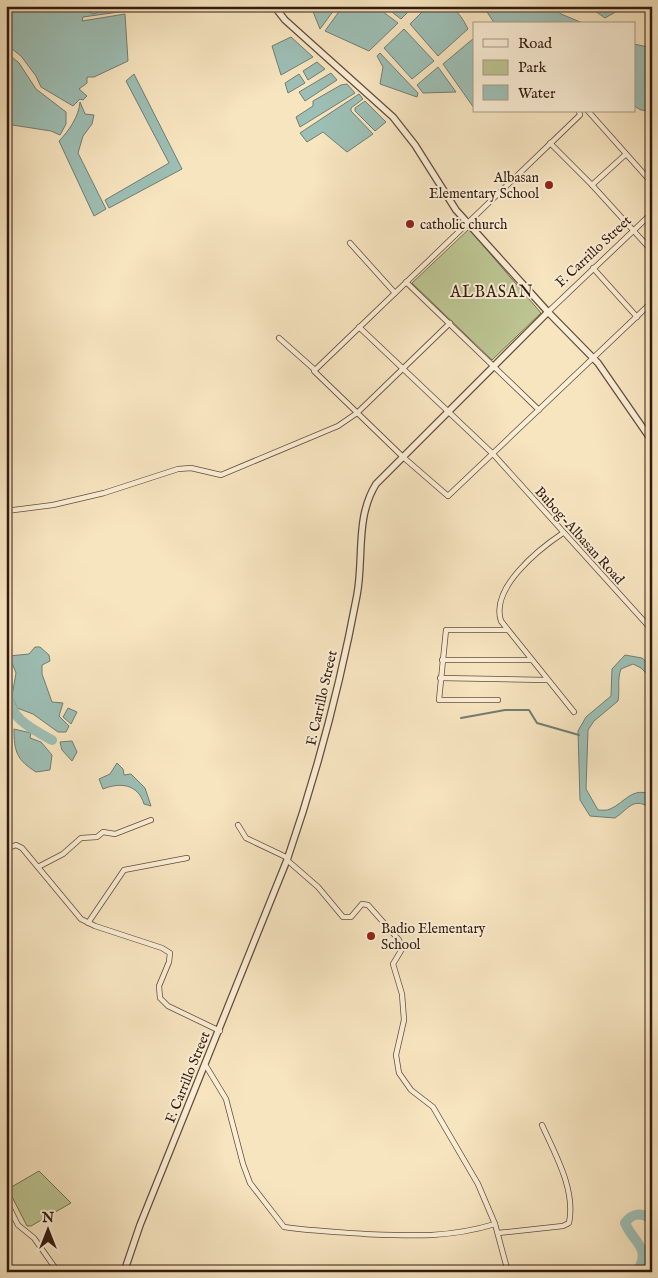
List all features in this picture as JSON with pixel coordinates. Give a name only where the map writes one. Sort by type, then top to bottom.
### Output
[{"type":"street","points":[[274,6],[285,20],[393,117],[415,145],[456,210],[548,312],[593,358],[652,441]]},
{"type":"street","points":[[315,370],[469,224],[580,115],[579,112]]},
{"type":"street","points":[[589,112],[652,183]]},
{"type":"street","points":[[550,144],[592,185],[652,251]]},
{"type":"street","points":[[592,185],[626,154]]},
{"type":"street","name":"F. Carrillo Street","points":[[124,1272],[140,1225],[206,1066],[288,859],[320,757],[338,688],[357,592],[364,512],[369,495],[376,484],[493,366],[652,213]]},
{"type":"street","points":[[350,243],[396,292]]},
{"type":"street","points":[[593,268],[636,317]]},
{"type":"street","points":[[406,282],[539,410]]},
{"type":"street","points":[[279,338],[315,370],[316,374],[402,457],[448,496],[652,302]]},
{"type":"street","points":[[6,510],[53,505],[104,493],[178,469],[191,468],[221,475],[329,431],[357,413],[450,323]]},
{"type":"street","name":"Bubog-Albasan Road","points":[[359,327],[493,454],[652,630]]},
{"type":"street","points":[[563,533],[530,558],[504,593],[499,616],[507,630],[574,712]]},
{"type":"street","points":[[498,700],[439,700],[442,660],[446,630],[507,630]]},
{"type":"street","points":[[442,660],[531,660]]},
{"type":"street","points":[[440,678],[547,680]]},
{"type":"street","points":[[38,867],[63,854],[81,838],[98,836],[103,832],[116,834],[151,820]]},
{"type":"street","points":[[238,825],[246,838],[288,859],[318,887],[343,917],[351,916],[362,904],[368,905],[399,940],[402,949],[393,964],[402,994],[404,1020],[396,1055],[399,1073],[411,1090],[432,1106],[478,1184],[495,1224],[508,1272]]},
{"type":"street","points":[[6,850],[16,845],[22,848],[82,919],[88,923],[162,948],[170,953],[169,962],[159,986],[160,998],[168,1006],[220,1030]]},
{"type":"street","points":[[88,923],[124,870],[187,858]]},
{"type":"street","points":[[206,1066],[226,1099],[243,1164],[250,1183],[284,1227],[309,1231],[427,1237],[467,1232],[495,1224]]},
{"type":"street","points":[[498,1233],[563,1226],[569,1223],[571,1215],[565,1178],[542,1125]]},
{"type":"street","points":[[6,1201],[18,1225],[34,1238],[58,1272]]},
{"type":"green space","points":[[469,229],[541,313],[492,360],[412,283]]},
{"type":"green space","points":[[39,1171],[71,1203],[31,1226],[27,1226],[8,1189]]},
{"type":"water","points":[[6,6],[74,6],[94,14],[111,6],[125,6],[126,11],[83,17],[82,21],[125,14],[128,61],[94,77],[87,77],[87,83],[79,89],[87,96],[83,100],[80,99],[73,106],[41,87],[36,76],[21,56],[6,44]]},
{"type":"water","points":[[317,6],[337,6],[320,29],[312,9]]},
{"type":"water","points":[[343,6],[375,6],[398,23],[369,51],[325,31]]},
{"type":"water","points":[[384,6],[414,6],[401,19]]},
{"type":"water","points":[[428,6],[443,6],[453,9],[468,29],[438,56],[410,24]]},
{"type":"water","points":[[483,6],[552,6],[561,14],[580,22],[494,22]]},
{"type":"water","points":[[588,6],[626,6],[605,18]]},
{"type":"water","points":[[404,29],[434,61],[412,79],[384,48]]},
{"type":"water","points":[[291,37],[313,57],[281,75],[272,46]]},
{"type":"water","points":[[473,39],[473,107],[443,64]]},
{"type":"water","points":[[636,44],[652,48],[652,111],[641,110],[636,107]]},
{"type":"water","points":[[6,52],[19,63],[36,89],[66,112],[66,124],[60,135],[51,131],[6,124]]},
{"type":"water","points":[[380,53],[418,93],[417,97],[380,84],[383,67],[377,56]]},
{"type":"water","points":[[317,62],[325,69],[308,80],[303,71]]},
{"type":"water","points":[[438,67],[456,92],[423,93],[417,85]]},
{"type":"water","points":[[331,73],[337,80],[305,101],[299,92]]},
{"type":"water","points":[[134,74],[182,169],[109,208],[105,200],[169,163],[126,81]]},
{"type":"water","points":[[299,74],[305,83],[288,93],[285,83]]},
{"type":"water","points":[[347,84],[355,93],[300,127],[296,117],[313,106],[313,101],[341,85]]},
{"type":"water","points":[[359,94],[363,99],[351,108],[351,111],[373,134],[347,152],[323,132],[307,142],[300,133]]},
{"type":"water","points":[[365,101],[386,122],[375,131],[355,111],[355,108]]},
{"type":"water","points":[[80,102],[85,114],[94,115],[92,124],[83,136],[78,153],[106,209],[94,216],[59,141],[73,123],[78,113]]},
{"type":"water","points":[[35,647],[40,647],[49,655],[50,661],[42,665],[42,674],[52,702],[63,703],[59,716],[69,726],[66,732],[58,732],[33,714],[17,708],[12,696],[16,673],[9,656],[29,654]]},
{"type":"water","points":[[625,655],[642,658],[652,667],[652,679],[641,668],[633,664],[621,669],[618,701],[594,721],[588,730],[586,789],[598,810],[609,810],[639,792],[652,795],[652,809],[646,805],[636,803],[615,818],[590,816],[580,800],[578,731],[586,717],[611,696],[612,669]]},
{"type":"water","points":[[68,708],[77,712],[71,724],[63,717]]},
{"type":"water","points":[[14,729],[31,733],[30,738],[41,742],[52,755],[50,770],[36,772],[21,759],[16,750]]},
{"type":"water","points":[[72,741],[77,752],[72,761],[62,750],[60,742]]},
{"type":"water","points":[[117,763],[123,769],[124,775],[131,774],[145,788],[151,806],[144,804],[137,792],[128,786],[122,785],[103,789],[99,779],[110,774]]},
{"type":"waterway","points":[[6,670],[9,702],[12,709],[23,722],[52,740]]},
{"type":"waterway","points":[[461,718],[505,710],[529,710],[537,723],[579,735]]},
{"type":"waterway","points":[[637,1272],[643,1257],[642,1251],[625,1223],[634,1215],[652,1219]]},
{"type":"place","name":"Albasan Elementary School","points":[[549,185]]},
{"type":"place","name":"catholic church","points":[[410,224]]},
{"type":"place","name":"Badio Elementary School","points":[[371,936]]},
{"type":"district","name":"ALBASAN","points":[[492,291]]}]
